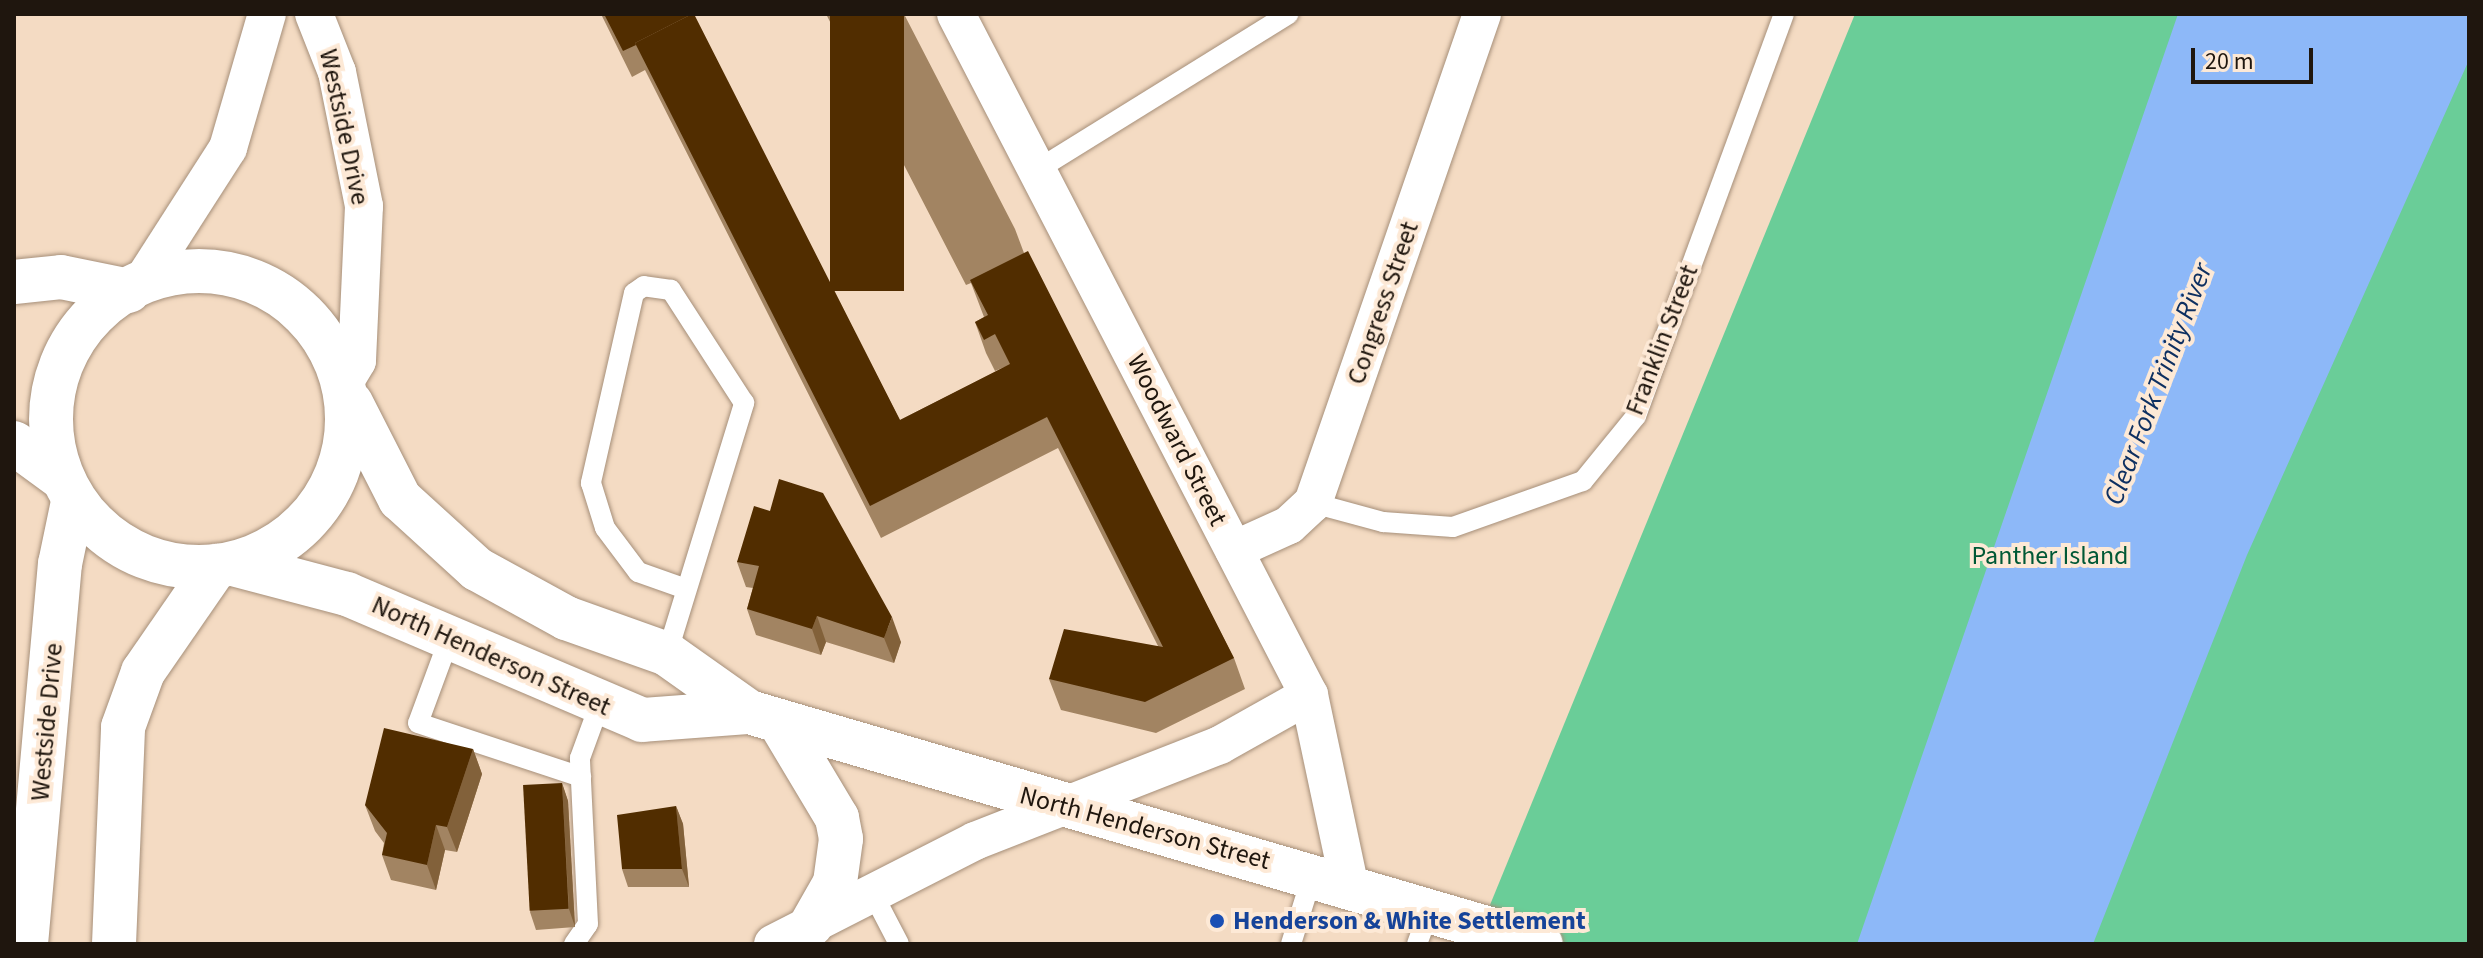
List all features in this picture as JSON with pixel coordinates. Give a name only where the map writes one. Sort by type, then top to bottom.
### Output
[{"type":"main road","name":"North Henderson Street","points":[[135,286],[192,270],[242,276],[288,299],[315,327],[400,499],[477,569],[566,618],[667,654],[764,717],[1069,808],[1331,878],[1423,926],[1532,941]]},
{"type":"main road","points":[[14,282],[61,277],[135,286]]},
{"type":"main road","points":[[68,490],[51,434],[62,363],[80,327],[135,286]]},
{"type":"main road","points":[[114,944],[123,727],[143,672],[226,566],[304,524],[333,483],[348,393]]},
{"type":"main road","points":[[14,443],[68,490]]},
{"type":"main road","name":"North Henderson Street","points":[[68,490],[125,547],[169,564],[226,566],[304,578],[599,706],[642,720],[764,717]]},
{"type":"main road","name":"Westside Drive","points":[[26,944],[68,490]]},
{"type":"main road","points":[[764,717],[837,818],[841,839],[835,883],[792,935]]},
{"type":"street","points":[[135,286],[228,148],[267,14]]},
{"type":"street","name":"Westside Drive","points":[[314,14],[337,72],[364,206],[357,361],[348,393]]},
{"type":"street","name":"Woodward Street","points":[[956,14],[1309,695],[1331,878]]},
{"type":"street","name":"Congress Street","points":[[1313,503],[1482,14]]},
{"type":"street","points":[[1234,550],[1289,525],[1313,503]]},
{"type":"street","points":[[792,935],[975,841],[1069,808],[1220,745],[1309,695]]},
{"type":"lane","points":[[1037,170],[1289,14]]},
{"type":"lane","name":"Franklin Street","points":[[1313,503],[1383,522],[1453,527],[1583,481],[1636,416],[1784,14]]},
{"type":"lane","points":[[667,654],[744,403],[671,290],[644,286],[634,293],[591,483],[605,528],[638,572],[686,589]]},
{"type":"lane","points":[[448,642],[418,723],[581,777]]},
{"type":"lane","points":[[574,944],[588,924],[581,777],[599,706]]},
{"type":"lane","points":[[1291,944],[1331,878]]},
{"type":"lane","points":[[873,894],[899,944]]},
{"type":"green space","name":"Panther Island","points":[[1855,14],[2469,14],[2469,944],[1474,944]]},
{"type":"water","name":"Clear Fork Trinity River","points":[[2178,14],[2469,14],[2469,60],[2247,555],[2093,944],[1857,944]]},
{"type":"building","points":[[604,14],[687,14],[688,16],[623,51]]},
{"type":"building","points":[[692,14],[900,420],[1010,364],[995,334],[984,340],[975,322],[988,315],[970,280],[1028,251],[1234,658],[1145,702],[1049,679],[1064,629],[1163,647],[1047,417],[870,506],[635,43]]},
{"type":"building","points":[[830,14],[904,14],[904,291],[830,291]]},
{"type":"building","points":[[779,479],[823,493],[892,617],[884,638],[817,616],[812,629],[747,609],[759,566],[737,562],[754,506],[770,511]]},
{"type":"building","points":[[384,728],[473,749],[447,827],[436,825],[427,865],[382,855],[387,833],[365,805]]},
{"type":"building","points":[[562,783],[569,909],[530,911],[523,785]]},
{"type":"building","points":[[676,806],[682,869],[622,869],[617,815]]},
{"type":"place","name":"Henderson & White Settlement","points":[[1217,921]]}]
